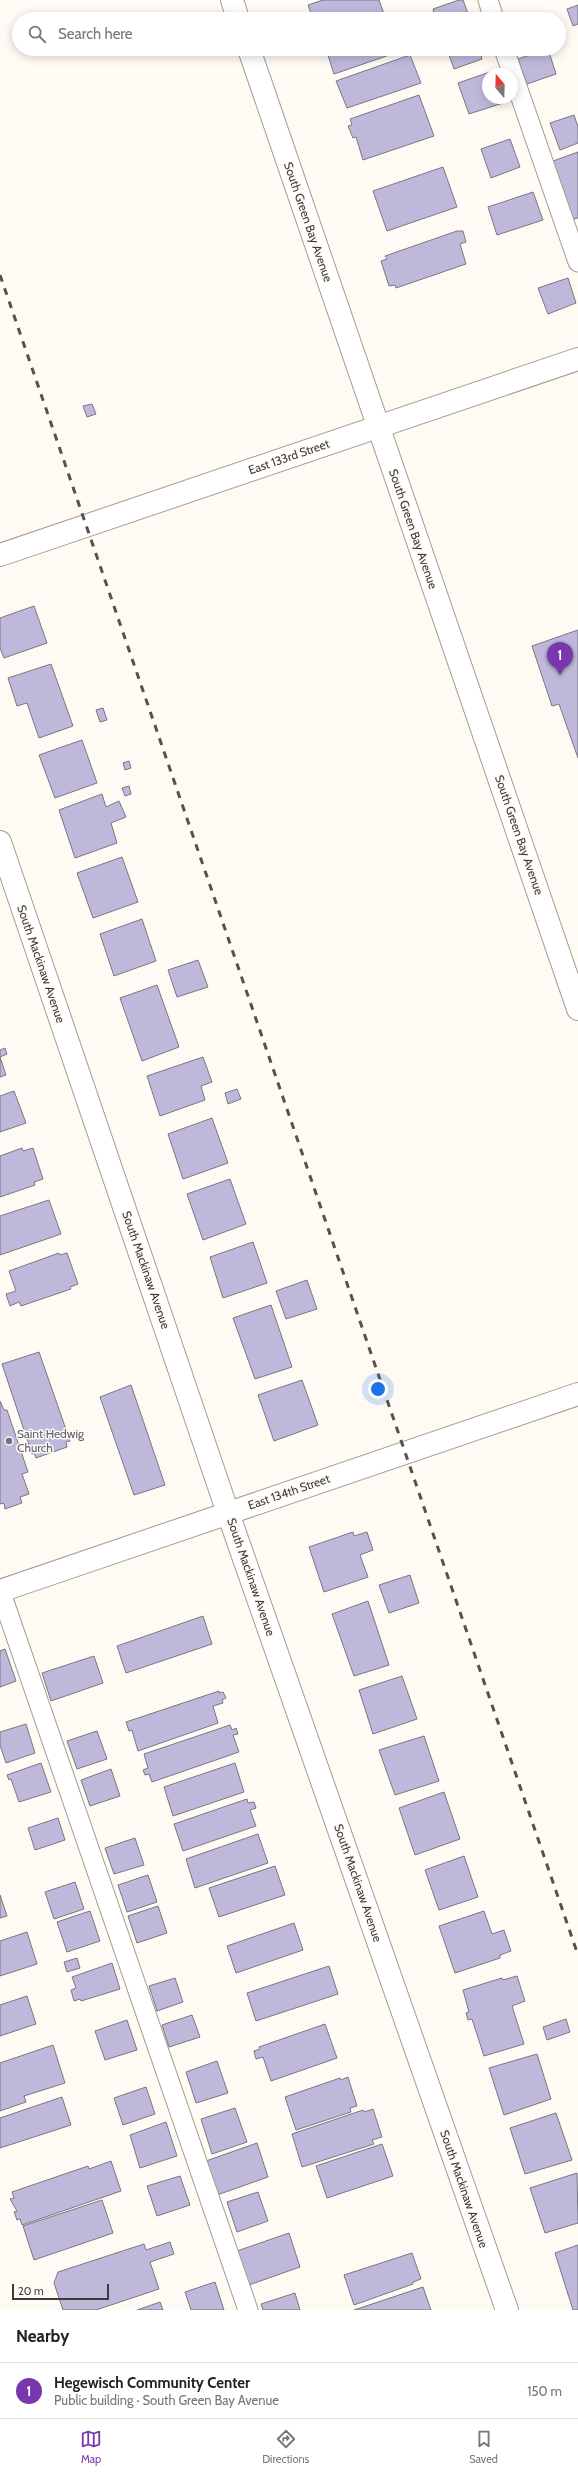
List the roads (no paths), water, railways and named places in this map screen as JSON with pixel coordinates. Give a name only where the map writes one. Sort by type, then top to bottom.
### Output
[{"type":"street","points":[[232,0],[236,12]]},
{"type":"street","name":"South Green Bay Avenue","points":[[251,56],[578,1009]]},
{"type":"street","name":"East 133rd Street","points":[[0,556],[578,359]]},
{"type":"street","name":"South Mackinaw Avenue","points":[[0,842],[228,1513],[507,2310]]},
{"type":"street","name":"East 134th Street","points":[[0,1590],[578,1394]]},
{"type":"lane","points":[[488,0],[492,12]]},
{"type":"lane","points":[[506,56],[578,262]]},
{"type":"lane","points":[[0,1590],[248,2310]]},
{"type":"railway","points":[[0,275],[578,1955]]},
{"type":"place","name":"Hegewisch Community Center","points":[[560,675]]},
{"type":"place","name":"Saint Hedwig Church","points":[[9,1441]]}]
